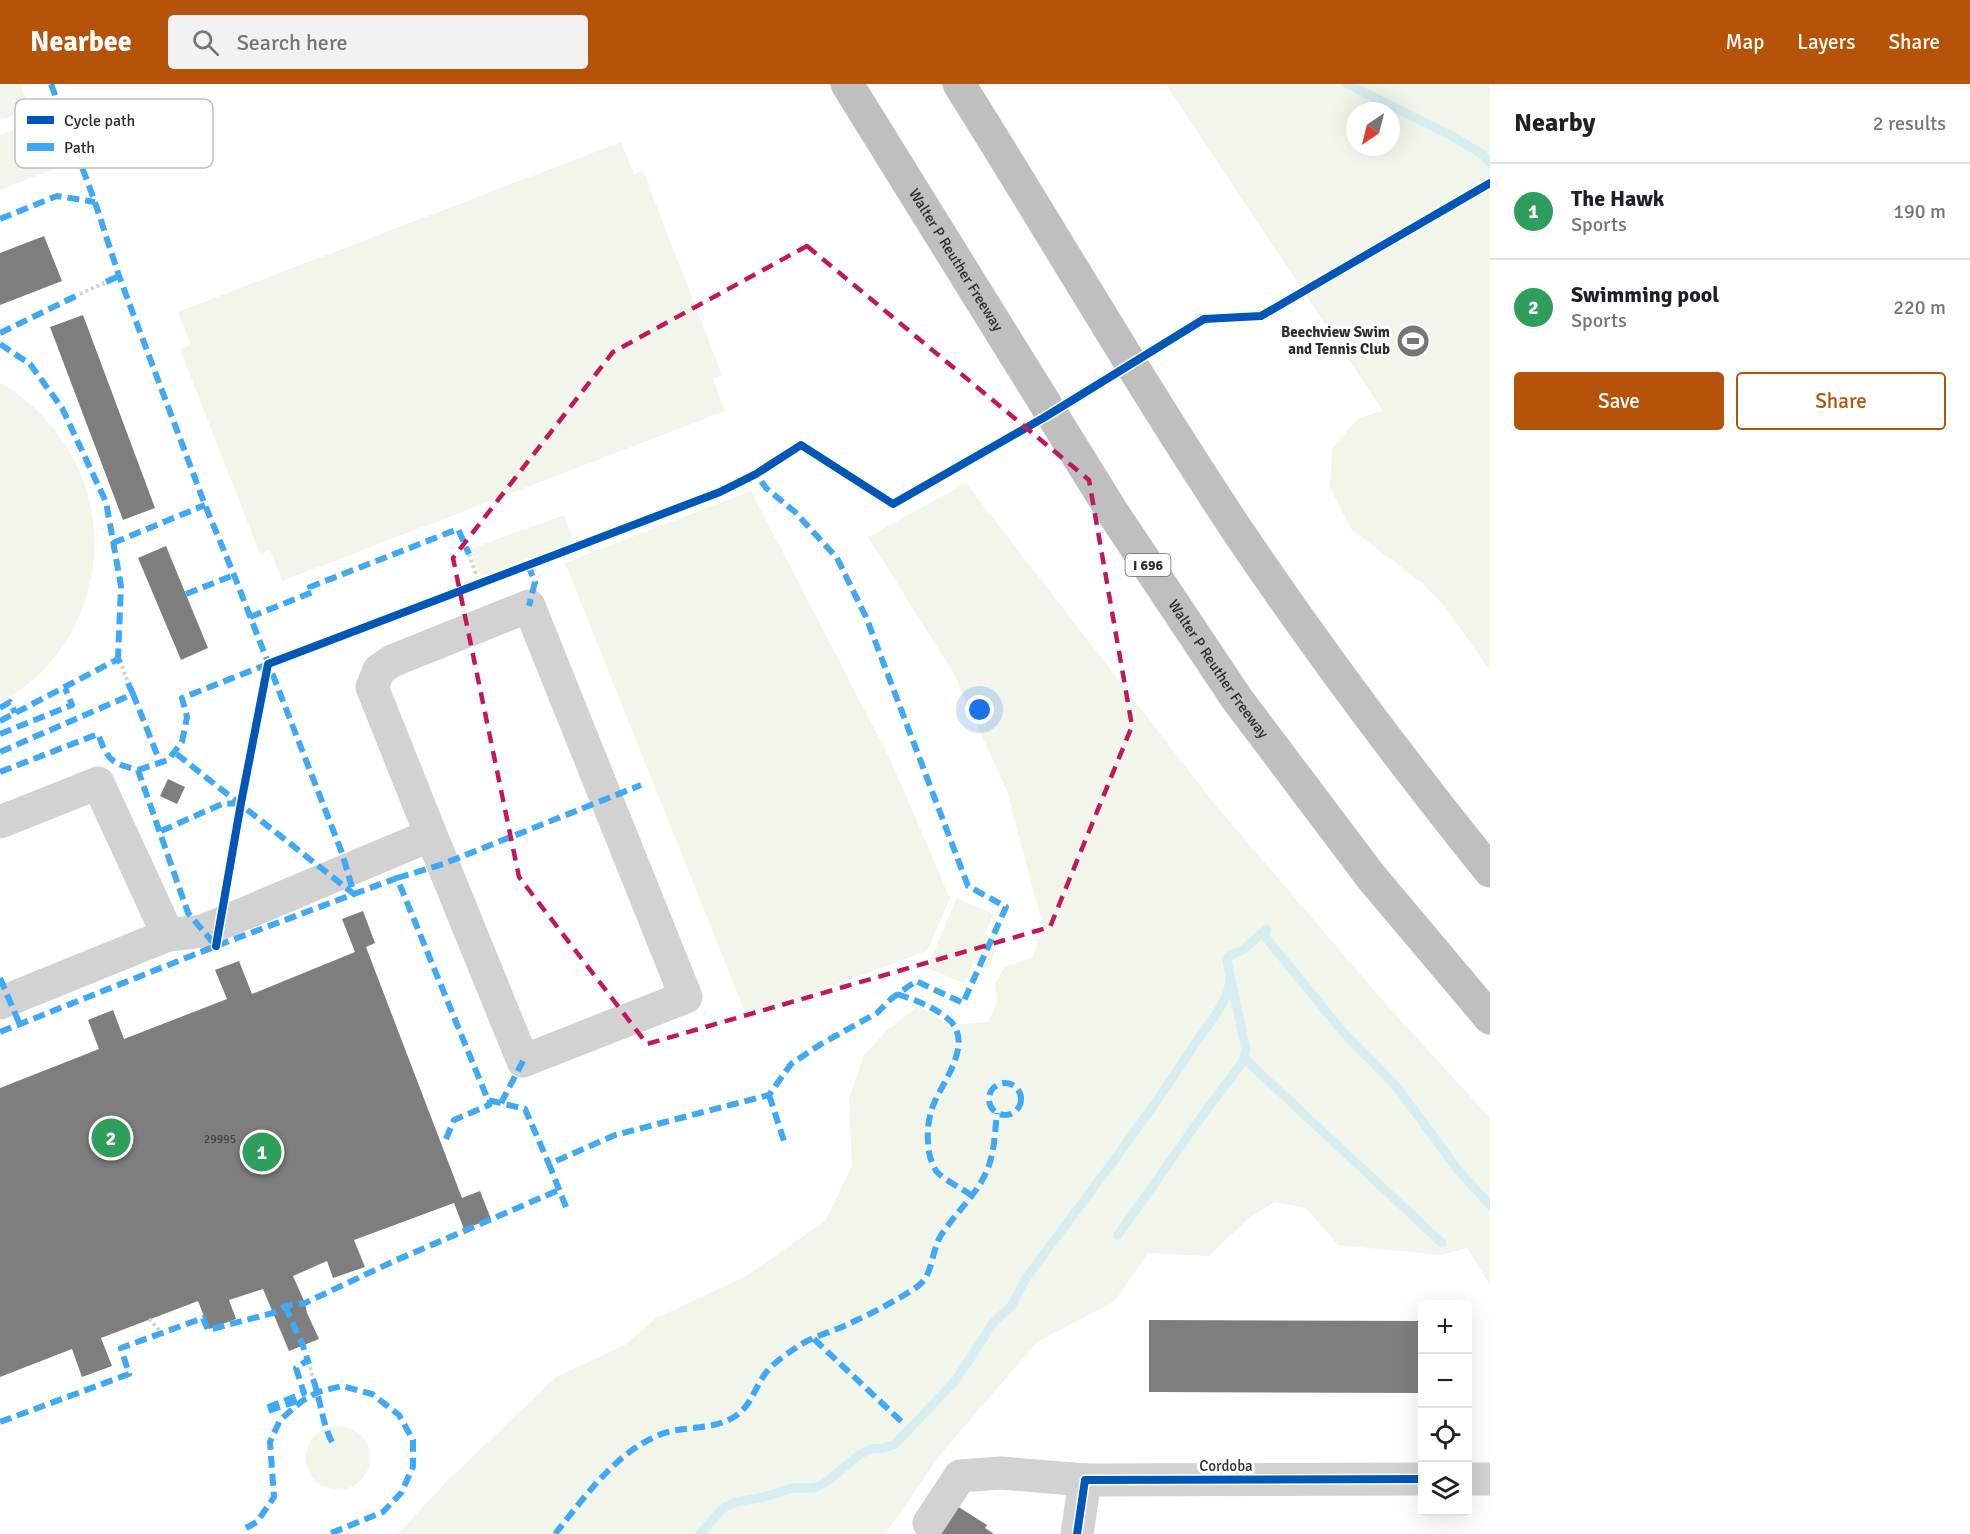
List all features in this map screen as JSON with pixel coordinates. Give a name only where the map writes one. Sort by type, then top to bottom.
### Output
[{"type":"highway","name":"Walter P Reuther Freeway","points":[[847,84],[1113,513],[1238,699],[1372,878],[1490,1018]]},
{"type":"highway","points":[[959,84],[1236,528],[1299,621],[1358,701],[1431,798],[1490,871]]},
{"type":"street","points":[[530,606],[686,997],[523,1061],[431,835],[372,687],[379,670],[392,661],[530,606]]},
{"type":"street","points":[[0,822],[98,783],[168,935]]},
{"type":"street","points":[[0,1003],[168,935],[203,931],[431,835]]},
{"type":"street","name":"Cordoba","points":[[929,1523],[960,1476],[1001,1473],[1085,1480],[1418,1479]]},
{"type":"street","points":[[1472,1479],[1490,1479]]},
{"type":"street","points":[[1077,1534],[1085,1480]]},
{"type":"path","points":[[80,294],[106,282]]},
{"type":"path","points":[[469,554],[477,577]]},
{"type":"path","points":[[122,666],[128,683]]},
{"type":"path","points":[[149,1319],[162,1333]]},
{"type":"path","points":[[310,1367],[313,1379]]},
{"type":"highlighted area","points":[[807,246],[1089,480],[1132,726],[1050,927],[647,1044],[519,877],[453,558],[613,352]]},
{"type":"shaded area","points":[[0,84],[20,84],[26,99],[15,99],[15,114],[0,120]]},
{"type":"shaded area","name":"Beechview Swim and Tennis Club","points":[[1166,84],[1490,84],[1490,671],[1446,608],[1422,583],[1351,529],[1330,487],[1332,449],[1358,418],[1383,411]]},
{"type":"shaded area","points":[[15,129],[15,168],[54,169],[0,190],[0,135]]},
{"type":"shaded area","points":[[621,142],[634,174],[643,171],[722,375],[713,379],[725,411],[282,581],[270,550],[260,554],[180,349],[191,345],[178,312]]},
{"type":"shaded area","points":[[0,383],[22,397],[40,414],[52,427],[75,461],[89,499],[94,538],[91,577],[80,614],[61,649],[34,678],[0,702]]},
{"type":"shaded area","points":[[966,483],[1213,802],[1385,1003],[1490,1118],[1490,1285],[1467,1248],[1441,1255],[1338,1245],[1306,1208],[1275,1202],[1249,1218],[1209,1256],[1148,1253],[1115,1301],[1037,1342],[940,1455],[885,1534],[398,1534],[445,1483],[556,1377],[625,1345],[656,1318],[748,1275],[826,1220],[852,1166],[849,1099],[863,1057],[885,1032],[918,1006],[949,1025],[988,1022],[997,1002],[995,982],[1005,967],[1033,957],[1043,927],[1007,791],[953,672],[868,537]]},
{"type":"shaded area","points":[[751,491],[890,759],[950,898],[927,951],[747,1017],[565,563]]},
{"type":"shaded area","points":[[564,515],[574,542],[480,576],[470,549]]},
{"type":"shaded area","points":[[957,898],[993,914],[985,934],[1000,940],[988,969],[973,963],[964,983],[927,968]]},
{"type":"shaded area","points":[[338,1426],[356,1432],[364,1440],[370,1458],[364,1476],[356,1484],[338,1490],[320,1484],[312,1476],[306,1458],[312,1440],[320,1432]]},
{"type":"building","points":[[44,236],[62,281],[0,305],[0,253]]},
{"type":"building","points":[[83,315],[155,508],[123,520],[50,327]]},
{"type":"building","points":[[166,546],[208,648],[181,660],[138,558]]},
{"type":"building","points":[[168,779],[185,787],[177,804],[160,796]]},
{"type":"building","points":[[363,911],[375,943],[366,947],[462,1198],[480,1191],[491,1219],[464,1229],[454,1203],[354,1240],[365,1267],[333,1278],[327,1261],[293,1276],[319,1339],[289,1351],[263,1289],[229,1300],[236,1319],[209,1329],[198,1301],[101,1338],[112,1366],[82,1377],[72,1349],[0,1377],[0,1088],[99,1049],[88,1020],[113,1010],[124,1039],[227,999],[215,970],[239,961],[252,994],[355,952],[342,919]]},
{"type":"building","points":[[1149,1320],[1418,1321],[1418,1393],[1149,1392]]},
{"type":"building","points":[[957,1506],[987,1525],[985,1528],[994,1534],[939,1534]]},
{"type":"waterway","points":[[1347,84],[1452,136],[1482,154],[1490,163]]},
{"type":"waterway","points":[[1118,1235],[1245,1059],[1246,1050],[1227,961],[1229,956],[1244,949],[1267,929]]},
{"type":"waterway","points":[[1263,934],[1343,1032],[1397,1087],[1458,1170],[1490,1205]]},
{"type":"waterway","points":[[700,1534],[723,1508],[735,1502],[764,1497],[793,1488],[814,1488],[825,1483],[859,1455],[871,1449],[895,1444],[955,1381],[994,1322],[1012,1305],[1026,1278],[1156,1102],[1213,1019],[1227,995],[1230,978]]},
{"type":"waterway","points":[[1245,1059],[1442,1243]]},
{"type":"marked path","points":[[51,84],[57,99]]},
{"type":"marked path","points":[[82,168],[119,276],[205,505],[342,853],[354,894],[397,878],[488,1100],[525,1109],[549,1164]]},
{"type":"marked path","points":[[0,219],[57,196],[95,202]]},
{"type":"marked path","points":[[106,282],[119,276]]},
{"type":"marked path","points":[[0,333],[80,294]]},
{"type":"marked path","points":[[0,344],[30,364],[62,408],[106,502],[121,586],[118,659]]},
{"type":"marked path","points":[[566,1207],[549,1164],[615,1135],[769,1095],[791,1064],[821,1044],[877,1013],[891,999],[916,981],[963,1003],[1006,907],[968,886],[866,617],[837,558],[795,512],[766,488],[756,474]]},
{"type":"marked path","points":[[113,543],[205,505]]},
{"type":"marked path","points":[[250,617],[313,592],[310,587],[458,529],[469,554]]},
{"type":"marked path","points":[[528,565],[535,582],[529,606]]},
{"type":"marked path","points":[[186,594],[234,575]]},
{"type":"marked path","points":[[0,721],[118,659],[122,666]]},
{"type":"marked path","points":[[138,770],[168,760],[182,742],[187,717],[182,698],[268,664]]},
{"type":"marked path","points":[[128,683],[133,694]]},
{"type":"marked path","points":[[0,734],[72,705],[65,688]]},
{"type":"marked path","points":[[0,752],[133,694],[160,762]]},
{"type":"marked path","points":[[0,708],[10,702],[15,713]]},
{"type":"marked path","points":[[0,772],[98,734],[112,760],[138,770],[188,913],[216,946]]},
{"type":"marked path","points":[[0,1032],[354,894],[174,752]]},
{"type":"marked path","points":[[397,878],[443,864],[641,785]]},
{"type":"marked path","points":[[161,831],[222,804],[241,803]]},
{"type":"marked path","points":[[0,978],[20,1025]]},
{"type":"marked path","points":[[897,994],[935,1010],[955,1027],[958,1048],[951,1071],[931,1111],[928,1146],[937,1172],[971,1195]]},
{"type":"marked path","points":[[501,1103],[523,1061]]},
{"type":"marked path","points":[[1005,1083],[1016,1088],[1021,1099],[1016,1110],[1005,1115],[994,1110],[989,1099],[994,1088],[1005,1083]]},
{"type":"marked path","points":[[769,1095],[784,1141]]},
{"type":"marked path","points":[[446,1139],[454,1120],[489,1105],[490,1100]]},
{"type":"marked path","points":[[555,1534],[601,1478],[628,1453],[659,1435],[716,1424],[734,1417],[748,1403],[766,1373],[788,1353],[807,1341],[881,1308],[918,1286],[929,1270],[940,1237],[975,1192],[986,1173],[993,1150],[997,1113]]},
{"type":"marked path","points":[[0,1422],[129,1374],[121,1348],[203,1318],[208,1330],[273,1313],[285,1306],[305,1303],[392,1262],[559,1190]]},
{"type":"marked path","points":[[285,1306],[309,1364]]},
{"type":"marked path","points":[[814,1339],[903,1423]]},
{"type":"marked path","points":[[297,1401],[268,1411],[266,1408],[304,1393],[296,1368],[308,1360]]},
{"type":"marked path","points":[[313,1379],[326,1428],[333,1444]]},
{"type":"marked path","points":[[246,1528],[257,1522],[274,1497],[270,1442],[280,1420],[302,1401],[318,1392],[342,1386],[372,1394],[399,1415],[413,1440],[413,1467],[401,1493],[383,1512],[329,1534]]},
{"type":"cycle path","points":[[216,946],[268,664],[720,492],[756,474],[801,445],[893,504],[1045,417],[1204,319],[1261,316],[1490,183]]},
{"type":"cycle path","points":[[1077,1534],[1085,1480],[1418,1479]]},
{"type":"place","name":"Beechview Swim and Tennis Club","points":[[1413,341]]},
{"type":"place","name":"Swimming pool","points":[[111,1138]]},
{"type":"place","name":"The Hawk","points":[[262,1152]]}]
